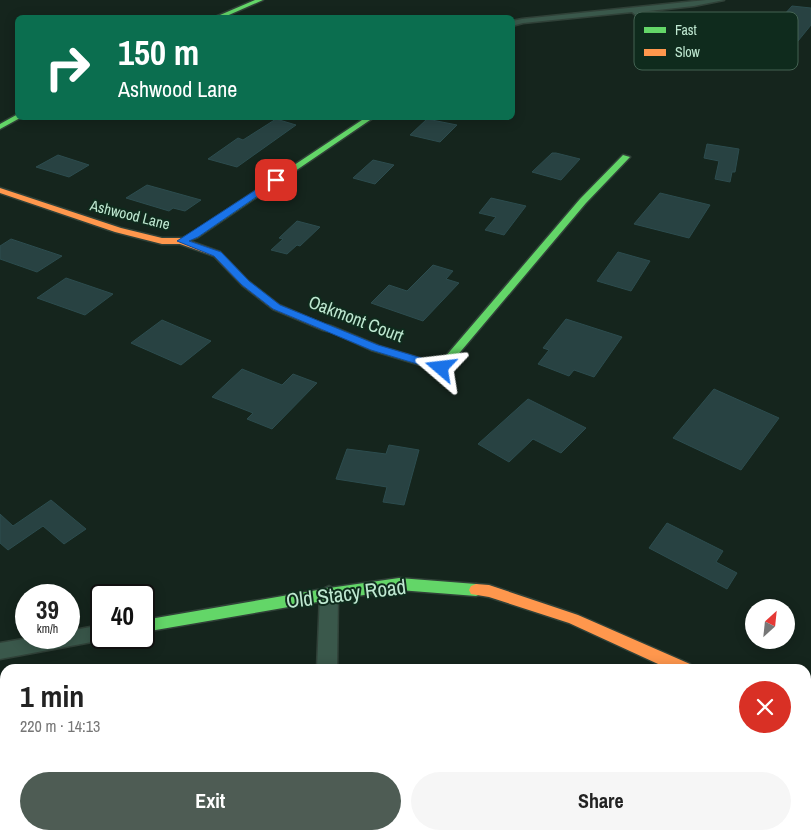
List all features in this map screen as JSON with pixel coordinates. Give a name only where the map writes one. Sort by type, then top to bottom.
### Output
[{"type":"street","points":[[223,15],[260,0]]},
{"type":"street","points":[[515,23],[720,0]]},
{"type":"street","points":[[633,9],[636,12]]},
{"type":"street","points":[[0,127],[15,118]]},
{"type":"street","name":"Ashwood Lane","points":[[0,190],[118,230],[162,241],[181,241],[195,235],[366,120]]},
{"type":"street","name":"Oakmont Court","points":[[181,241],[217,254],[245,283],[276,307],[375,348],[441,368],[583,201],[626,157]]},
{"type":"street","name":"Old Stacy Road","points":[[155,624],[399,584],[489,591],[573,620],[674,664]]},
{"type":"street","points":[[327,664],[329,594]]},
{"type":"street","points":[[0,651],[90,635]]},
{"type":"building","points":[[792,6],[811,8],[811,25],[798,41],[798,12],[787,12]]},
{"type":"building","points":[[274,120],[296,125],[237,167],[208,159],[238,138],[243,140]]},
{"type":"building","points":[[426,120],[457,125],[440,142],[410,135]]},
{"type":"building","points":[[707,144],[739,149],[735,172],[732,172],[730,182],[715,179],[719,161],[704,158]]},
{"type":"building","points":[[552,153],[580,159],[561,180],[532,172]]},
{"type":"building","points":[[58,155],[89,165],[69,177],[36,167]]},
{"type":"building","points":[[373,160],[394,165],[375,184],[353,178]]},
{"type":"building","points":[[147,185],[201,200],[185,211],[173,208],[169,211],[126,198]]},
{"type":"building","points":[[660,193],[710,205],[689,238],[634,224]]},
{"type":"building","points":[[491,198],[526,206],[504,235],[485,230],[496,217],[479,213]]},
{"type":"building","points":[[297,221],[320,227],[300,246],[297,245],[287,254],[271,250],[283,239],[279,238]]},
{"type":"building","points":[[11,239],[62,256],[37,272],[0,259],[0,246]]},
{"type":"building","points":[[618,252],[650,261],[631,291],[597,281]]},
{"type":"building","points":[[433,265],[453,271],[446,279],[459,283],[423,321],[371,303],[389,285],[407,291]]},
{"type":"building","points":[[66,278],[113,294],[85,315],[37,298]]},
{"type":"building","points":[[566,319],[622,337],[594,377],[574,370],[569,376],[538,364],[549,350],[543,348]]},
{"type":"building","points":[[162,320],[211,341],[181,365],[131,343]]},
{"type":"building","points":[[242,369],[282,385],[293,374],[317,383],[272,429],[247,419],[253,413],[212,397]]},
{"type":"building","points":[[714,389],[779,418],[741,470],[673,438]]},
{"type":"building","points":[[528,399],[586,428],[561,453],[533,439],[509,462],[478,444]]},
{"type":"building","points":[[389,445],[419,450],[404,505],[383,502],[387,487],[336,479],[347,449],[386,454]]},
{"type":"building","points":[[51,500],[86,529],[64,544],[43,526],[8,550],[0,543],[0,514],[13,526]]},
{"type":"building","points":[[667,523],[723,551],[716,562],[737,573],[727,589],[649,548]]},
{"type":"traffic: fast","points":[[223,15],[260,0]]},
{"type":"traffic: fast","points":[[0,127],[15,118]]},
{"type":"traffic: fast","points":[[181,241],[195,235],[366,120]]},
{"type":"traffic: fast","points":[[327,328],[375,348],[441,368],[583,201],[626,157]]},
{"type":"traffic: fast","points":[[155,624],[399,584],[476,590]]},
{"type":"traffic: slow","points":[[0,190],[118,230],[162,241],[181,241]]},
{"type":"traffic: slow","points":[[181,241],[217,254],[245,283],[276,307],[327,328]]},
{"type":"traffic: slow","points":[[476,590],[489,591],[573,619],[674,664]]},
{"type":"route","points":[[276,180],[195,235],[181,241],[217,254],[245,283],[276,307],[375,348],[441,368]]}]
